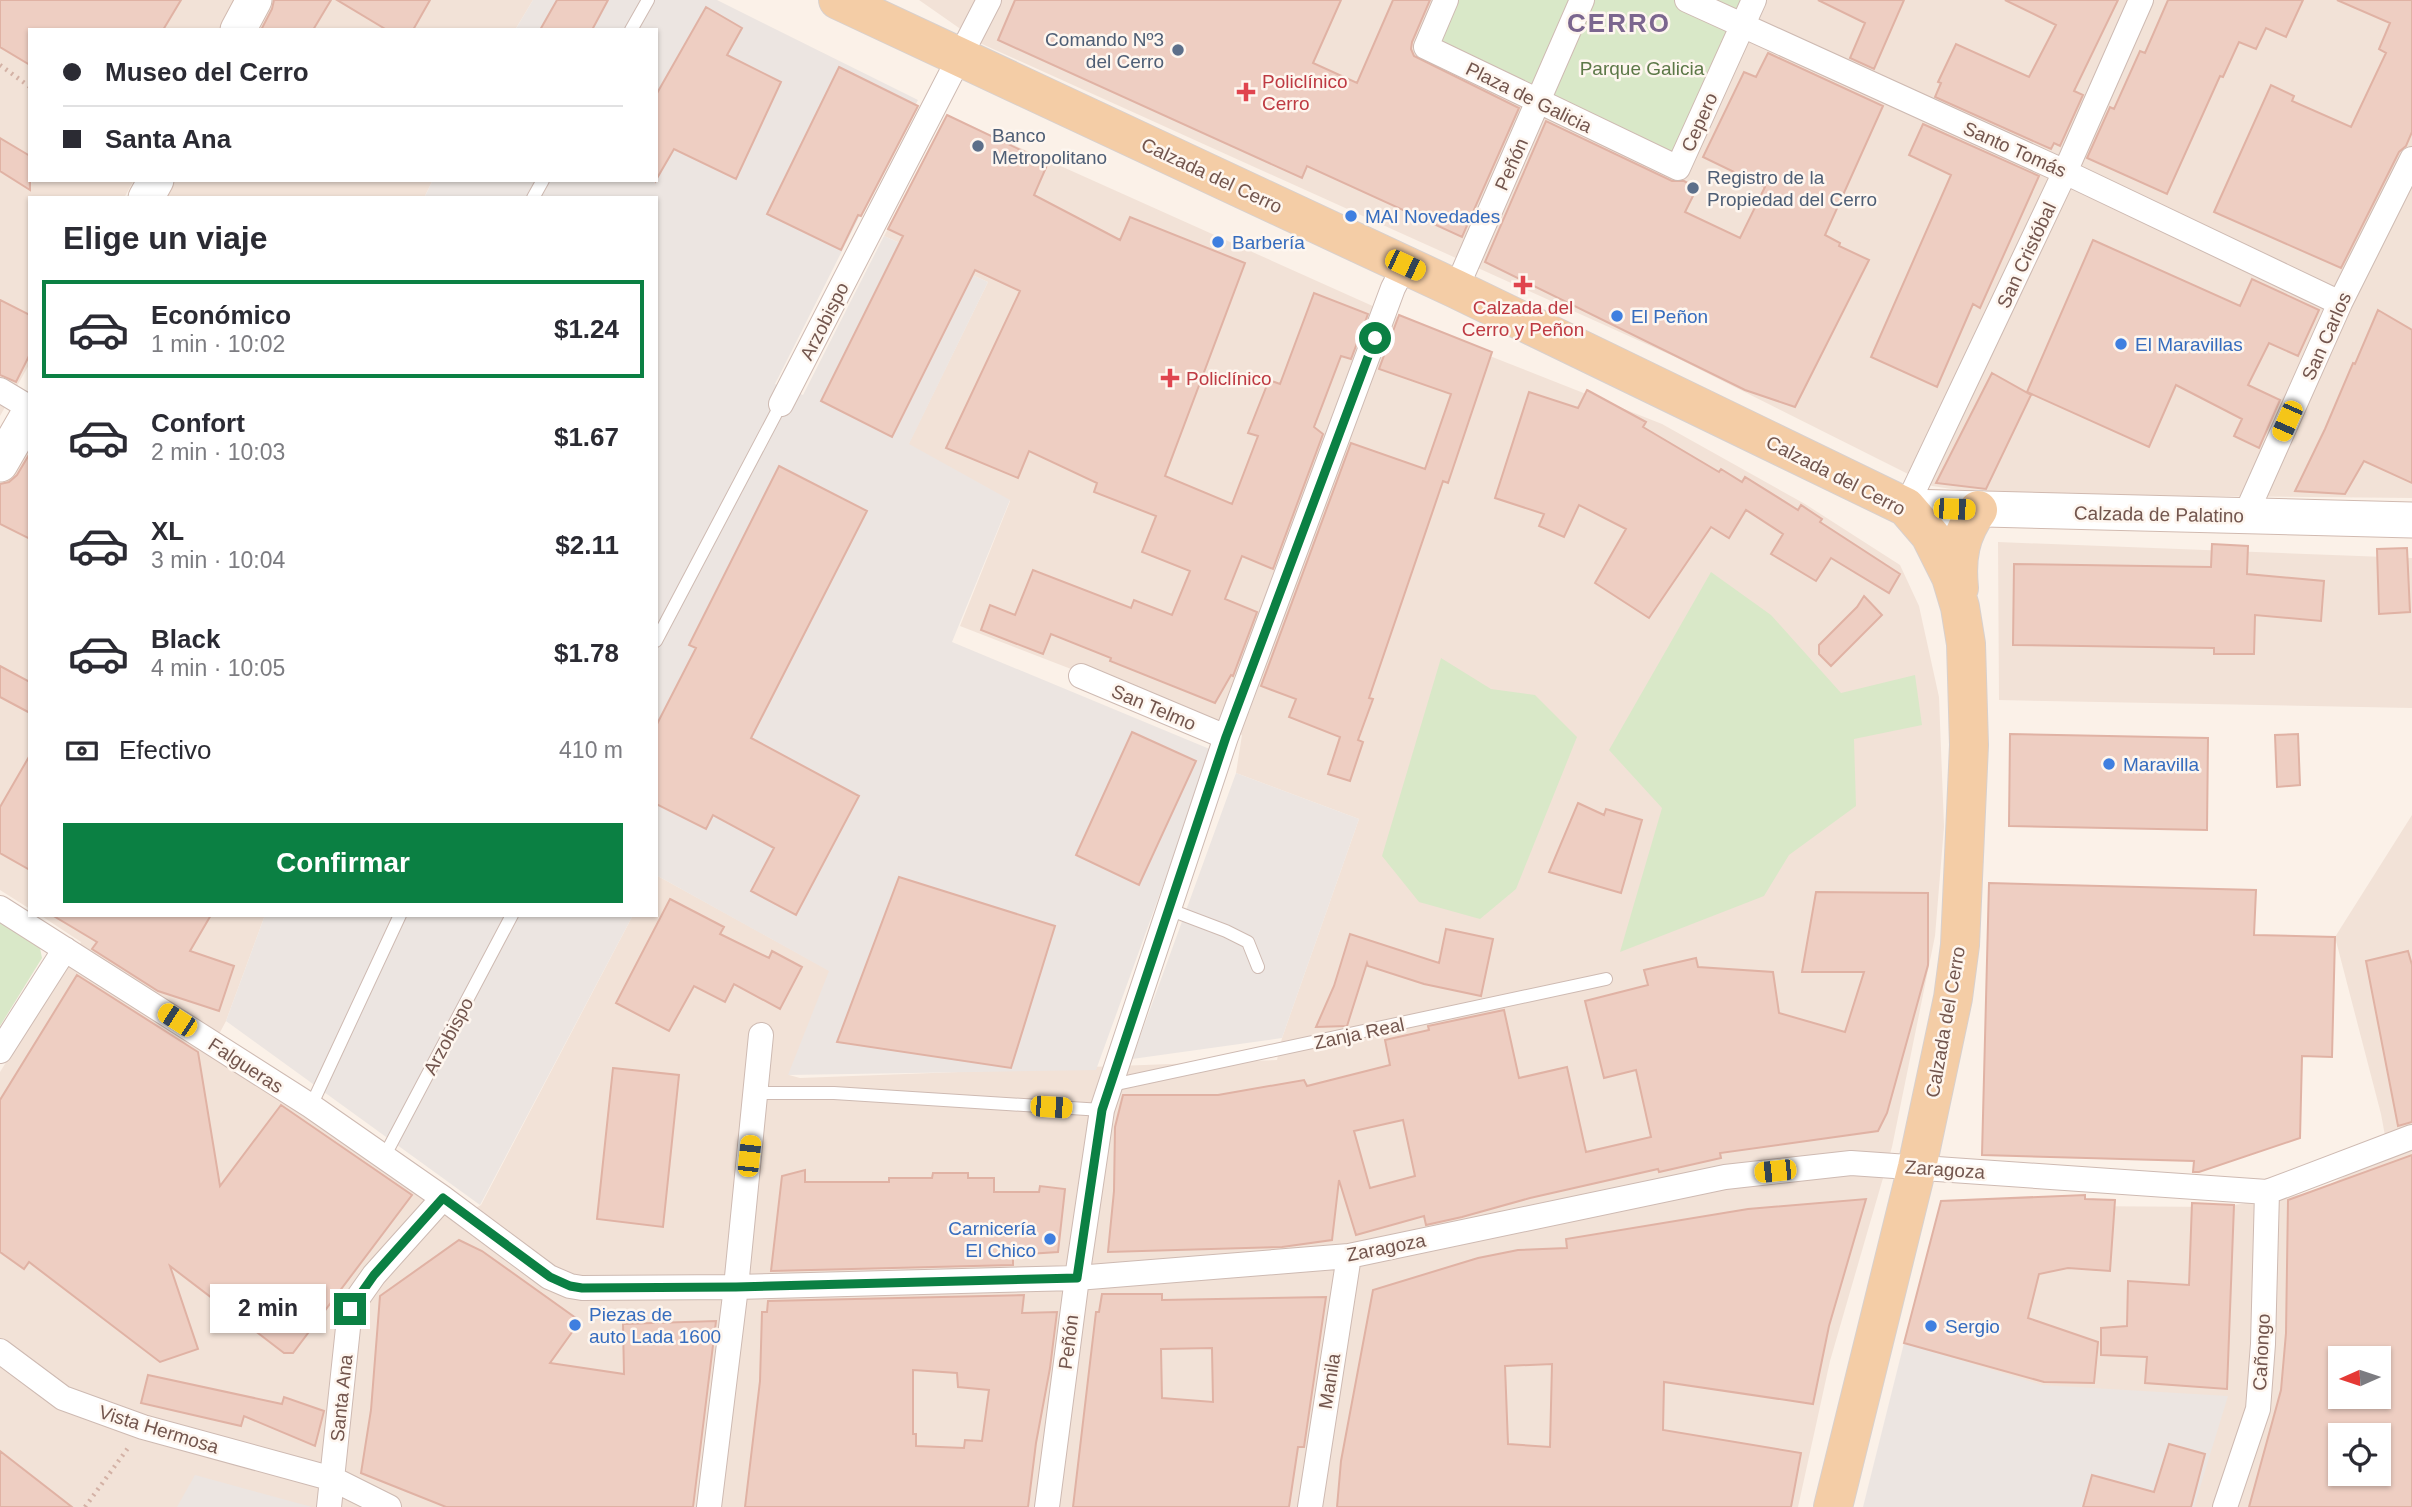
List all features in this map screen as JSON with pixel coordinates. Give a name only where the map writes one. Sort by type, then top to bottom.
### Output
[{"type":"main road","name":"Calzada del Cerro","points":[[838,0],[1456,289],[1906,507],[1930,535],[1951,577],[1960,607],[1966,644],[1969,733],[1961,934],[1953,998],[1917,1167],[1833,1507]]},
{"type":"main road","points":[[1960,607],[1957,573],[1961,539],[1966,526],[1978,510]]},
{"type":"street","points":[[239,28],[254,0]]},
{"type":"street","name":"Arzobispo","points":[[781,404],[989,0]]},
{"type":"street","name":"Plaza de Galicia","points":[[1446,0],[1426,47],[1538,103],[1678,167]]},
{"type":"street","name":"Peñón","points":[[1456,289],[1582,0]]},
{"type":"street","name":"Santo Tomás","points":[[1687,0],[2065,172],[2340,303]]},
{"type":"street","name":"Cepero","points":[[1678,167],[1754,0]]},
{"type":"street","name":"San Cristóbal","points":[[1906,507],[2065,172],[2141,0]]},
{"type":"street","name":"San Carlos","points":[[2245,516],[2340,303],[2412,159]]},
{"type":"street","name":"Peñón","points":[[1047,1507],[1102,1110],[1226,737],[1393,288],[1405,265]]},
{"type":"street","points":[[0,390],[28,409]]},
{"type":"street","points":[[0,464],[28,414]]},
{"type":"street","name":"Calzada de Palatino","points":[[1906,507],[2412,520]]},
{"type":"street","name":"San Telmo","points":[[1082,676],[1226,737]]},
{"type":"street","name":"Falgueras","points":[[0,908],[311,1106],[384,1157]]},
{"type":"street","points":[[0,1051],[65,948]]},
{"type":"street","points":[[709,1507],[736,1287],[761,1035]]},
{"type":"street","name":"Zaragoza","points":[[384,1157],[550,1277],[570,1286],[736,1287],[1077,1278],[1349,1256],[1725,1177],[1851,1163],[2267,1192],[2412,1137]]},
{"type":"street","name":"Cañongo","points":[[2225,1507],[2258,1409],[2263,1344],[2267,1192]]},
{"type":"street","name":"Santa Ana","points":[[329,1507],[350,1309],[374,1275],[443,1198]]},
{"type":"street","name":"Manila","points":[[1310,1507],[1349,1256]]},
{"type":"street","name":"Vista Hermosa","points":[[0,1351],[63,1398],[143,1427],[333,1479],[389,1507]]},
{"type":"lane","points":[[632,28],[648,0]]},
{"type":"lane","name":"Arzobispo","points":[[658,637],[781,404]]},
{"type":"lane","points":[[1168,909],[1248,942],[1258,967]]},
{"type":"lane","points":[[311,1106],[399,917]]},
{"type":"lane","name":"Arzobispo","points":[[384,1157],[511,917]]},
{"type":"lane","name":"Zanja Real","points":[[1112,1085],[1606,979]]},
{"type":"lane","points":[[755,1093],[834,1093],[1102,1110]]},
{"type":"path","points":[[0,65],[28,86]]},
{"type":"path","points":[[85,1507],[143,1427]]},
{"type":"shaded area","points":[[0,0],[236,0],[220,28],[28,28],[28,182],[133,182],[125,196],[28,196],[28,367],[0,416]]},
{"type":"shaded area","points":[[270,0],[533,0],[516,28],[254,28]]},
{"type":"shaded area","points":[[533,0],[717,0],[918,100],[775,384],[803,395],[884,236],[988,282],[909,444],[1010,500],[952,642],[1212,750],[1096,1070],[788,1075],[829,971],[658,876],[658,196],[425,196],[432,182],[658,182],[658,28],[516,28]]},
{"type":"shaded area","points":[[919,0],[2412,0],[2412,498],[1984,494],[1932,486],[1673,356],[982,44]]},
{"type":"shaded area","points":[[947,115],[1444,338],[1662,424],[1805,504],[1900,565],[1919,606],[1939,697],[1944,827],[1935,936],[1892,1147],[1830,1361],[1798,1507],[0,1507],[0,1072],[81,942],[43,917],[264,917],[226,1021],[210,1051],[452,1220],[481,1205],[632,917],[658,917],[658,876],[830,971],[789,1075],[800,1078],[1277,1060],[1282,1038],[1359,819],[1236,773],[1242,735],[960,626],[1010,501],[908,445],[988,282],[884,236]]},
{"type":"shaded area","points":[[169,182],[432,182],[425,196],[161,196]]},
{"type":"shaded area","points":[[28,436],[28,908],[0,890],[0,485]]},
{"type":"shaded area","points":[[1998,542],[2412,558],[2412,708],[1999,700]]},
{"type":"shaded area","points":[[1236,773],[1359,819],[1282,1038],[1132,1059]]},
{"type":"shaded area","points":[[2412,815],[2412,1507],[1864,1507],[1945,1205],[2222,1207],[2317,1192],[2388,1152],[2381,1114],[2335,937]]},
{"type":"shaded area","points":[[264,917],[632,917],[480,1205],[226,1021]]},
{"type":"shaded area","points":[[1904,1343],[2042,1385],[2228,1396],[2194,1507],[1863,1507]]},
{"type":"shaded area","points":[[195,1475],[312,1507],[177,1507]]},
{"type":"green space","name":"Parque Galicia","points":[[1455,0],[1746,0],[1675,159],[1437,45]]},
{"type":"green space","points":[[1711,572],[1771,615],[1841,693],[1915,675],[1922,725],[1854,739],[1856,806],[1789,855],[1764,896],[1620,952],[1662,808],[1609,750]]},
{"type":"green space","points":[[1441,658],[1491,689],[1535,695],[1577,737],[1516,889],[1480,919],[1419,902],[1382,856]]},
{"type":"green space","points":[[0,919],[39,943],[42,958],[0,1026]]},
{"type":"building","points":[[0,0],[181,0],[164,28],[28,28],[28,64],[0,47]]},
{"type":"building","points":[[274,0],[331,0],[314,28],[262,28]]},
{"type":"building","points":[[337,0],[430,0],[414,28],[384,28]]},
{"type":"building","points":[[557,0],[608,0],[593,28],[541,28]]},
{"type":"building","points":[[1015,0],[1341,0],[1313,63],[1357,83],[1393,0],[1430,0],[1412,42],[1414,56],[1519,108],[1462,237],[1307,166],[1302,178],[998,40]]},
{"type":"building","points":[[1818,0],[1904,0],[1874,69],[1850,58],[1865,23]]},
{"type":"building","points":[[2005,0],[2118,0],[2074,91],[2083,95],[2060,146],[2054,143],[2051,149],[1935,97],[1941,83],[1938,82],[1956,44],[2029,77],[2056,25]]},
{"type":"building","points":[[2168,0],[2303,0],[2286,37],[2266,28],[2256,49],[2239,42],[2223,77],[2220,76],[2167,194],[2087,158],[2110,107],[2114,109],[2140,51],[2145,53]]},
{"type":"building","points":[[2337,0],[2412,0],[2412,132],[2406,146],[2399,152],[2341,268],[2214,212],[2271,85],[2294,96],[2292,101],[2351,127],[2386,53],[2379,49],[2390,23]]},
{"type":"building","points":[[706,7],[742,28],[727,55],[781,82],[736,179],[674,149],[658,177],[658,91]]},
{"type":"building","points":[[1768,53],[1883,106],[1825,235],[1840,243],[1839,246],[1869,260],[1795,407],[1745,390],[1485,262],[1546,121],[1672,181],[1684,181],[1697,188],[1685,212],[1740,238],[1765,187],[1703,157],[1744,72],[1756,77]]},
{"type":"building","points":[[839,67],[918,106],[841,250],[767,214]]},
{"type":"building","points":[[947,115],[1048,163],[1034,195],[1120,240],[1130,217],[1245,263],[1165,476],[1232,504],[1258,436],[1248,433],[1269,380],[1280,384],[1314,293],[1368,314],[1351,359],[1341,356],[1314,427],[1323,434],[1273,569],[1242,556],[1225,599],[1257,612],[1233,676],[1231,675],[1215,703],[1051,634],[1043,654],[981,630],[990,605],[1015,615],[1033,570],[1131,608],[1134,600],[1172,615],[1190,571],[1142,552],[1156,516],[1094,492],[1097,483],[1029,451],[1018,478],[946,448],[1020,291],[975,270],[892,437],[821,401],[903,236],[888,229]]},
{"type":"building","points":[[1923,124],[2039,176],[1980,308],[1973,304],[1937,387],[1871,357],[1951,175],[1909,155]]},
{"type":"building","points":[[0,138],[28,155],[30,190],[0,171]]},
{"type":"building","name":"El Maravillas","points":[[2093,240],[2240,306],[2252,279],[2319,310],[2298,356],[2269,343],[2248,385],[2280,400],[2259,448],[2234,436],[2242,419],[2176,385],[2149,447],[2027,392]]},
{"type":"building","points":[[0,300],[28,314],[28,358],[16,382],[0,375]]},
{"type":"building","points":[[2378,310],[2412,330],[2412,483],[2364,461],[2345,494],[2295,491],[2353,363],[2355,364]]},
{"type":"building","points":[[1399,315],[1492,352],[1448,483],[1443,481],[1369,698],[1373,699],[1358,740],[1363,742],[1350,781],[1328,774],[1340,737],[1289,717],[1296,699],[1261,686],[1351,443],[1425,469],[1451,394],[1379,369]]},
{"type":"building","points":[[1992,373],[2031,395],[1986,489],[1936,483]]},
{"type":"building","points":[[1587,390],[1646,422],[1643,427],[1719,472],[1721,469],[1742,482],[1745,477],[1798,510],[1801,505],[1822,519],[1820,522],[1900,574],[1889,593],[1831,558],[1816,581],[1771,554],[1783,534],[1746,510],[1729,538],[1711,527],[1649,618],[1595,583],[1626,529],[1579,505],[1564,537],[1539,526],[1544,514],[1495,498],[1529,392],[1578,408]]},
{"type":"building","points":[[28,456],[28,538],[0,524],[0,484],[9,482],[17,475]]},
{"type":"building","points":[[779,466],[867,511],[751,738],[859,796],[796,915],[751,891],[774,848],[713,815],[706,829],[658,805],[658,722],[696,648],[689,645]]},
{"type":"building","points":[[2212,544],[2248,546],[2247,574],[2324,581],[2321,621],[2255,615],[2254,654],[2214,654],[2214,648],[2013,645],[2014,564],[2211,567]]},
{"type":"building","points":[[2407,548],[2410,612],[2379,614],[2377,549]]},
{"type":"building","points":[[1864,596],[1882,615],[1831,666],[1819,654],[1819,645],[1857,607]]},
{"type":"building","points":[[0,666],[28,681],[28,712],[0,697]]},
{"type":"building","points":[[1132,732],[1196,761],[1139,885],[1076,855]]},
{"type":"building","name":"Maravilla","points":[[2010,734],[2208,738],[2207,830],[2009,826]]},
{"type":"building","points":[[2298,734],[2300,785],[2277,787],[2275,735]]},
{"type":"building","points":[[28,758],[28,869],[0,853],[0,807]]},
{"type":"building","points":[[1578,803],[1604,815],[1606,809],[1642,820],[1621,893],[1549,872]]},
{"type":"building","points":[[899,877],[1055,926],[1011,1068],[837,1042]]},
{"type":"building","points":[[1989,883],[2256,890],[2254,935],[2335,937],[2332,1057],[2302,1056],[2300,1138],[2199,1172],[2193,1172],[2194,1161],[1982,1155]]},
{"type":"building","points":[[1816,892],[1928,893],[1928,965],[1887,1113],[1878,1131],[1720,1153],[1721,1158],[1659,1172],[1658,1169],[1530,1198],[1462,1217],[1426,1225],[1424,1216],[1356,1235],[1339,1180],[1332,1240],[1282,1247],[1108,1252],[1114,1191],[1115,1127],[1123,1095],[1218,1095],[1304,1080],[1307,1086],[1390,1065],[1385,1040],[1429,1030],[1428,1026],[1504,1010],[1519,1078],[1567,1067],[1586,1152],[1651,1137],[1636,1070],[1604,1078],[1585,1001],[1648,985],[1644,970],[1696,958],[1698,967],[1773,972],[1779,1013],[1845,1032],[1864,972],[1802,972]],"holes":[[[1403,1120],[1415,1176],[1370,1188],[1354,1131]]]},
{"type":"building","points":[[670,899],[724,927],[720,934],[769,958],[772,951],[802,967],[780,1009],[734,984],[725,1002],[694,986],[669,1031],[616,1003]]},
{"type":"building","points":[[55,917],[210,917],[190,951],[234,966],[219,1011],[158,991],[92,949],[97,942]]},
{"type":"building","points":[[1446,929],[1493,939],[1481,996],[1424,984],[1368,966],[1367,963],[1347,1026],[1316,1027],[1334,986],[1350,934],[1439,963]]},
{"type":"building","points":[[2408,951],[2412,965],[2412,1122],[2398,1126],[2366,961]]},
{"type":"building","points":[[77,975],[198,1052],[220,1186],[281,1105],[412,1195],[293,1353],[284,1353],[170,1266],[198,1349],[160,1362],[29,1262],[24,1269],[0,1252],[0,1100]]},
{"type":"building","points":[[613,1068],[679,1075],[663,1227],[597,1219]]},
{"type":"building","points":[[2412,1155],[2412,1507],[2249,1507],[2281,1390],[2286,1333],[2288,1200]]},
{"type":"building","points":[[805,1170],[805,1182],[889,1182],[889,1178],[932,1178],[933,1173],[968,1173],[968,1178],[994,1178],[994,1192],[1039,1192],[1040,1186],[1065,1189],[1058,1252],[1013,1255],[1013,1265],[771,1271],[782,1176]]},
{"type":"building","points":[[2085,1195],[2085,1199],[2115,1200],[2110,1271],[2068,1268],[2039,1274],[2028,1318],[2098,1342],[2094,1383],[2044,1382],[1904,1343],[1941,1201]]},
{"type":"building","points":[[1866,1199],[1829,1326],[1813,1404],[1664,1382],[1663,1430],[1801,1453],[1791,1507],[1337,1507],[1341,1461],[1373,1290],[1478,1258],[1518,1250],[1567,1248],[1566,1239],[1748,1209]],"holes":[[[1552,1364],[1550,1447],[1508,1444],[1505,1366]]]},
{"type":"building","points":[[2192,1203],[2234,1205],[2227,1389],[2145,1383],[2147,1357],[2101,1355],[2101,1328],[2127,1326],[2128,1281],[2189,1285]]},
{"type":"building","points":[[459,1240],[482,1251],[580,1321],[550,1363],[624,1374],[623,1324],[716,1321],[693,1507],[446,1507],[361,1473],[371,1410],[380,1296]]},
{"type":"building","points":[[1102,1294],[1162,1294],[1162,1300],[1326,1297],[1304,1447],[1298,1447],[1289,1507],[1073,1507],[1096,1312],[1099,1312]],"holes":[[[1212,1348],[1213,1402],[1162,1398],[1161,1349]]]},
{"type":"building","points":[[1024,1295],[1022,1313],[1057,1312],[1028,1507],[745,1507],[760,1381],[762,1312],[767,1312],[768,1301]],"holes":[[[913,1370],[957,1373],[958,1387],[989,1390],[982,1441],[965,1440],[964,1448],[916,1446],[916,1434],[913,1434]]]},
{"type":"building","points":[[148,1375],[282,1404],[284,1397],[324,1411],[315,1446],[244,1416],[241,1426],[141,1403]]},
{"type":"building","points":[[2169,1444],[2205,1454],[2191,1507],[2083,1507],[2092,1475],[2154,1492]]},
{"type":"building","points":[[0,1451],[72,1507],[0,1507]]},
{"type":"place","name":"Comando Nº3 del Cerro","points":[[1178,50]]},
{"type":"place","name":"Policlínico Cerro","points":[[1246,92]]},
{"type":"place","name":"Banco Metropolitano","points":[[978,146]]},
{"type":"place","name":"Registro de la Propiedad del Cerro","points":[[1693,188]]},
{"type":"place","name":"MAI Novedades","points":[[1351,216]]},
{"type":"place","name":"Barbería","points":[[1218,242]]},
{"type":"place","name":"Calzada del Cerro y Peñon","points":[[1523,285]]},
{"type":"place","name":"El Peñon","points":[[1617,316]]},
{"type":"place","name":"El Maravillas","points":[[2121,344]]},
{"type":"place","name":"Policlínico","points":[[1170,378]]},
{"type":"place","name":"Maravilla","points":[[2109,764]]},
{"type":"place","name":"Carnicería El Chico","points":[[1050,1239]]},
{"type":"place","name":"Piezas de auto Lada 1600","points":[[575,1325]]},
{"type":"place","name":"Sergio","points":[[1931,1326]]},
{"type":"district","name":"CERRO","points":[[1619,23]]},
{"type":"route","points":[[350,1309],[374,1275],[443,1198],[550,1277],[582,1288],[736,1287],[1077,1278],[1102,1110],[1226,737],[1375,338]]}]
